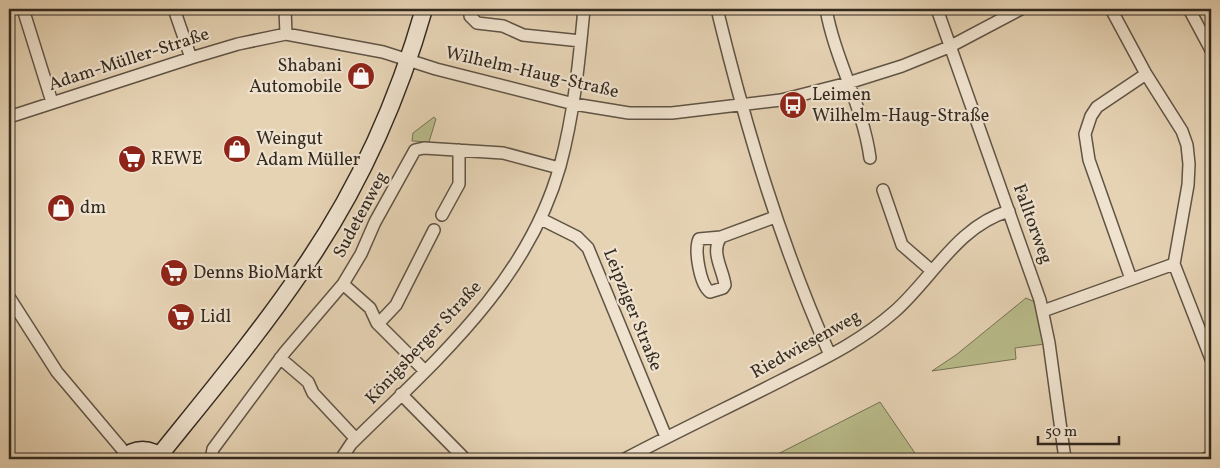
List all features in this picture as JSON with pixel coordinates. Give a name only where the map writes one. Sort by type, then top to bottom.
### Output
[{"type":"main road","points":[[125,457],[142,450],[161,457],[266,321],[304,268],[336,216],[379,130],[408,59],[424,9]]},
{"type":"street","points":[[23,9],[52,102]]},
{"type":"street","points":[[174,9],[191,58]]},
{"type":"street","points":[[285,9],[286,34]]},
{"type":"street","points":[[470,9],[470,16],[477,23],[503,26],[523,35],[581,41]]},
{"type":"street","name":"Königsberger Straße","points":[[341,459],[356,439],[425,371],[490,302],[520,257],[541,219],[559,168],[574,104],[584,9]]},
{"type":"street","points":[[717,9],[740,106],[776,217],[796,276],[830,355]]},
{"type":"street","points":[[826,9],[848,83],[867,135],[870,158]]},
{"type":"street","name":"Falltorweg","points":[[937,9],[1043,311],[1065,459]]},
{"type":"street","name":"Wilhelm-Haug-Straße","points":[[408,59],[445,71],[574,104],[629,113],[672,113],[781,100],[848,83],[902,66],[949,47],[1021,9]]},
{"type":"street","points":[[1111,9],[1146,74],[1182,131],[1187,145],[1189,164],[1188,185],[1174,264],[1211,358]]},
{"type":"street","points":[[1189,9],[1211,50]]},
{"type":"street","name":"Adam-Müller-Straße","points":[[9,117],[191,58],[238,44],[286,34],[384,52],[408,59]]},
{"type":"street","points":[[1131,279],[1088,160],[1085,134],[1091,116],[1097,107],[1146,74]]},
{"type":"street","name":"Sudetenweg","points":[[214,459],[213,449],[280,358],[343,284],[361,254],[379,214],[415,150],[420,148],[503,152],[559,168]]},
{"type":"street","points":[[442,215],[458,184],[459,150]]},
{"type":"street","points":[[883,190],[902,245],[932,271]]},
{"type":"street","name":"Riedwiesenweg","points":[[666,437],[830,355],[866,334],[894,312],[976,227],[997,214],[1009,211]]},
{"type":"street","points":[[721,237],[716,249],[724,286],[710,292],[706,289],[699,267],[697,242],[700,238],[721,237],[776,217]]},
{"type":"street","name":"Leipziger Straße","points":[[541,219],[577,237],[588,248],[666,437]]},
{"type":"street","points":[[378,324],[396,305],[434,230]]},
{"type":"street","points":[[1043,311],[1174,264]]},
{"type":"street","points":[[343,284],[370,308],[378,324],[425,371]]},
{"type":"street","points":[[10,302],[57,372],[125,457]]},
{"type":"street","points":[[280,358],[308,382],[313,393],[356,439]]},
{"type":"street","points":[[401,394],[465,459]]},
{"type":"street","points":[[626,459],[666,437]]},
{"type":"street","points":[[1205,459],[1211,457]]},
{"type":"green space","points":[[434,117],[436,119],[429,142],[412,141],[413,133]]},
{"type":"green space","points":[[1026,298],[1037,303],[1045,344],[1015,348],[1016,359],[932,371],[956,355]]},
{"type":"green space","points":[[880,402],[919,459],[768,459]]},
{"type":"place","name":"Shabani Automobile","points":[[361,76]]},
{"type":"place","name":"Leimen Wilhelm-Haug-Straße","points":[[793,105]]},
{"type":"place","name":"Weingut Adam Müller","points":[[237,149]]},
{"type":"place","name":"REWE","points":[[132,159]]},
{"type":"place","name":"dm","points":[[61,208]]},
{"type":"place","name":"Denns BioMarkt","points":[[174,273]]},
{"type":"place","name":"Lidl","points":[[181,317]]}]
